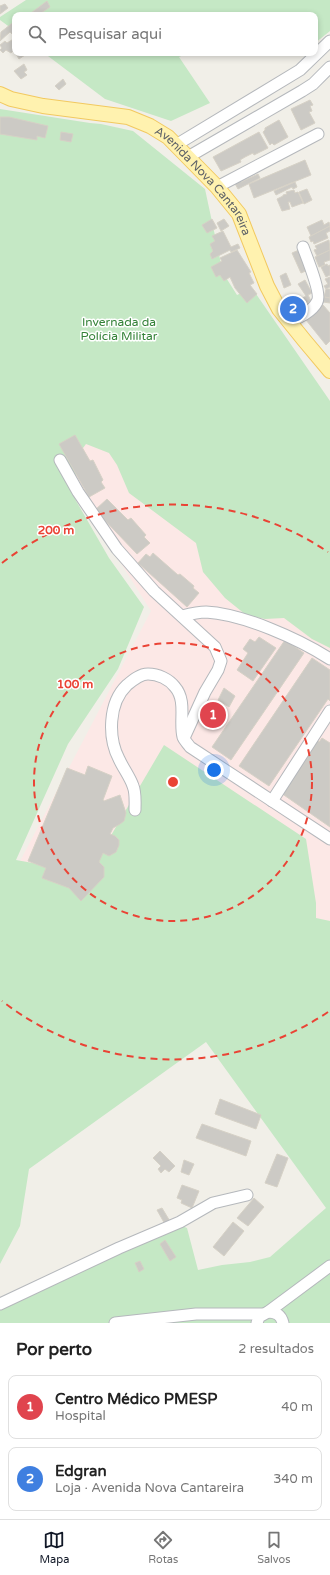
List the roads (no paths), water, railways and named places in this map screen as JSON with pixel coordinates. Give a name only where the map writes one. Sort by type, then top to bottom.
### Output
[{"type":"main road","name":"Avenida Nova Cantareira","points":[[0,94],[11,99],[43,106],[109,114],[138,120],[160,131],[176,145],[217,187],[239,214],[267,286],[279,309],[289,322],[328,363]]},
{"type":"street","points":[[318,53],[330,41]]},
{"type":"street","points":[[176,145],[300,70],[314,56]]},
{"type":"street","points":[[188,157],[302,91],[313,84],[330,67]]},
{"type":"street","points":[[217,187],[318,134]]},
{"type":"street","points":[[289,322],[301,316],[316,304],[318,300],[318,291],[303,247]]},
{"type":"street","points":[[60,460],[78,492],[117,549],[154,591],[215,647],[219,655],[220,661],[218,670],[205,692],[184,738]]},
{"type":"street","points":[[182,616],[206,612],[250,622],[288,637],[330,659]]},
{"type":"street","points":[[135,810],[134,786],[118,758],[112,739],[112,714],[116,700],[124,688],[134,678],[147,674],[164,677],[176,687],[181,700],[182,728],[184,738],[190,747],[330,839]]},
{"type":"street","points":[[272,801],[330,711]]},
{"type":"street","points":[[0,1304],[119,1248],[180,1222],[213,1203],[247,1195]]},
{"type":"street","points":[[260,1319],[330,1266]]},
{"type":"street","points":[[114,1323],[196,1314],[260,1319],[278,1314],[283,1323]]},
{"type":"place","name":"Edgran","points":[[293,309]]},
{"type":"place","name":"Centro Médico PMESP","points":[[213,715]]},
{"type":"park label","name":"Invernada da Polícia Militar","points":[[119,329]]}]
